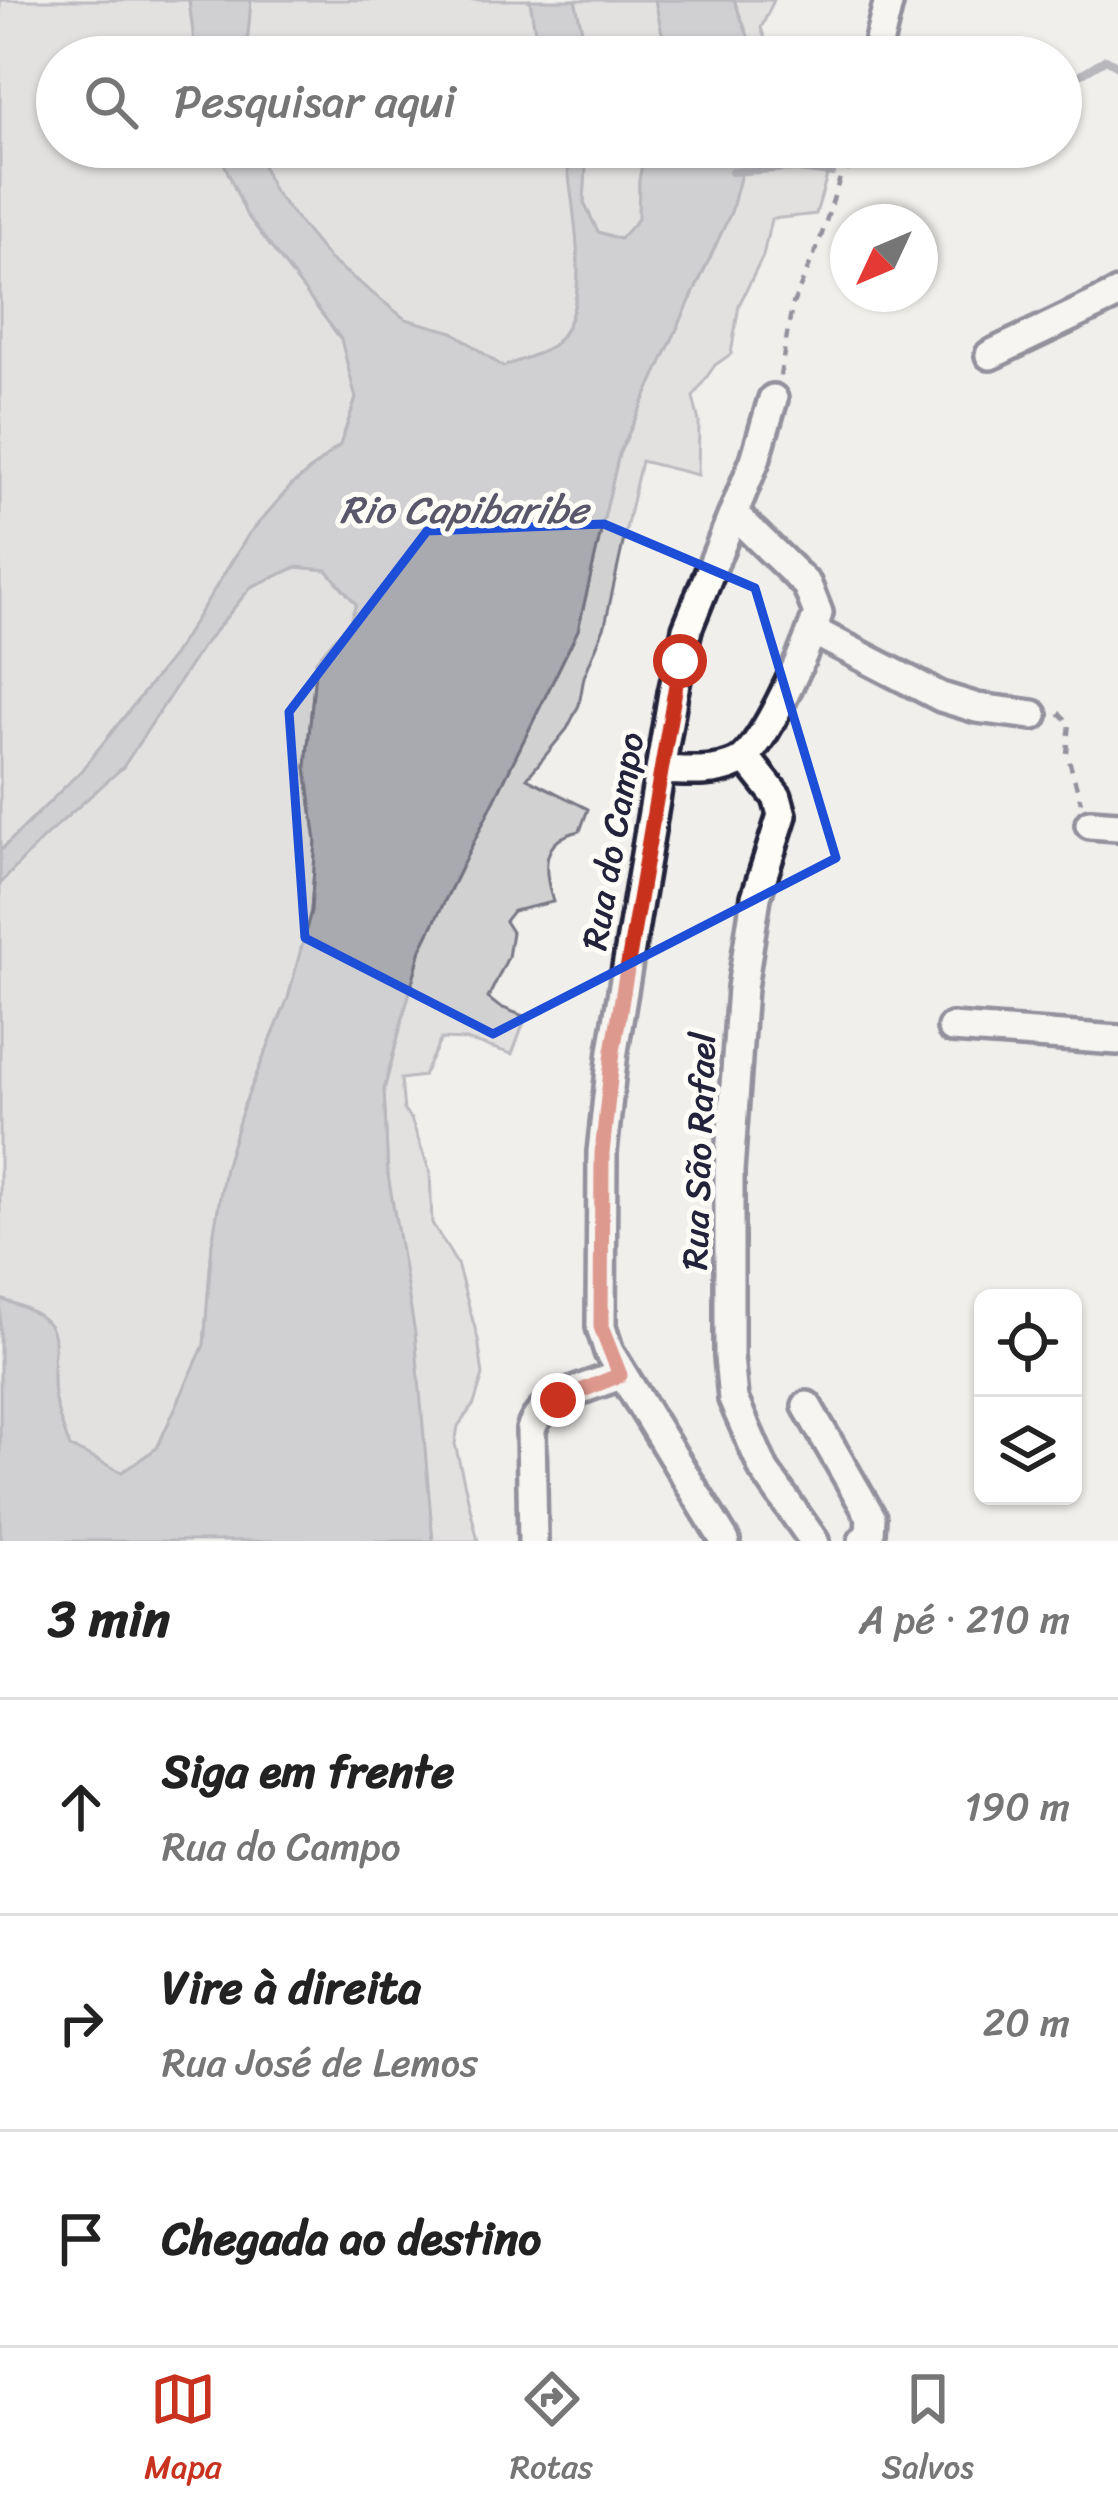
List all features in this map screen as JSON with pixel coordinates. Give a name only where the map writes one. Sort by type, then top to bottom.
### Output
[{"type":"street","points":[[881,36],[890,0]]},
{"type":"street","points":[[990,355],[1118,294]]},
{"type":"street","name":"Rua do Campo","points":[[724,1541],[620,1375],[601,1327],[602,1153],[613,1051],[687,629],[734,514],[773,399]]},
{"type":"street","points":[[662,770],[706,771],[746,758],[813,631],[817,602],[806,585],[734,514]]},
{"type":"street","points":[[813,631],[941,697],[1034,716]]},
{"type":"street","name":"Rua São Rafael","points":[[746,758],[777,797],[782,814],[756,897],[742,988],[729,1171],[729,1358],[734,1399],[754,1449],[788,1508],[814,1541]]},
{"type":"street","points":[[952,1028],[1118,1040]]},
{"type":"street","points":[[533,1541],[531,1430],[535,1418],[558,1400],[620,1375]]},
{"type":"street","points":[[807,1406],[871,1517],[863,1541]]},
{"type":"path","points":[[773,399],[793,306],[843,168]]},
{"type":"path","points":[[1034,716],[1058,712],[1070,723],[1071,778],[1104,825]]},
{"type":"highlighted area","points":[[604,524],[755,588],[836,858],[493,1034],[305,938],[289,712],[427,531]]},
{"type":"shaded area","points":[[0,0],[189,0],[193,36],[36,36],[36,168],[226,168],[246,214],[341,339],[356,398],[340,445],[291,486],[249,534],[173,656],[80,772],[0,851]]},
{"type":"shaded area","points":[[251,0],[530,0],[536,36],[248,36]]},
{"type":"shaded area","points":[[575,0],[655,0],[663,36],[583,36]]},
{"type":"shaded area","points":[[734,0],[774,0],[761,28],[764,36],[748,36]]},
{"type":"shaded area","points":[[263,168],[569,168],[578,276],[568,324],[550,347],[503,367],[453,333],[405,319],[329,259],[272,190]]},
{"type":"shaded area","points":[[586,168],[641,168],[638,219],[620,239],[598,232],[584,203]]},
{"type":"shaded area","points":[[743,168],[829,168],[816,214],[771,219],[763,256],[739,305],[731,354],[715,365],[693,397],[699,422],[698,475],[641,461],[605,625],[584,677],[579,705],[567,729],[527,778],[588,809],[580,831],[551,848],[547,878],[553,902],[513,911],[505,921],[512,932],[508,957],[488,998],[526,1017],[512,1054],[467,1040],[441,1039],[423,1076],[401,1079],[404,1111],[430,1172],[432,1223],[457,1264],[483,1375],[474,1404],[458,1426],[455,1444],[478,1541],[433,1541],[388,1175],[384,1090],[421,949],[578,630],[619,454],[731,212]]},
{"type":"shaded area","points":[[297,567],[327,570],[356,604],[350,621],[316,661],[306,767],[316,841],[311,911],[288,999],[244,1105],[225,1168],[212,1244],[204,1345],[157,1448],[122,1472],[69,1447],[55,1401],[50,1327],[25,1308],[0,1299],[0,884],[42,839],[123,767],[202,647],[251,587]]},
{"type":"water","points":[[189,0],[251,0],[248,36],[193,36]]},
{"type":"water","points":[[530,0],[575,0],[583,36],[536,36]]},
{"type":"water","points":[[655,0],[734,0],[748,36],[663,36]]},
{"type":"water","name":"Rio Capibaribe","points":[[226,168],[264,168],[273,190],[329,259],[405,319],[453,332],[503,367],[556,343],[568,324],[578,276],[568,168],[586,168],[584,203],[598,232],[620,239],[638,219],[641,168],[743,168],[731,212],[619,454],[578,630],[421,949],[384,1089],[388,1175],[415,1333],[433,1541],[0,1541],[0,1299],[25,1308],[50,1327],[55,1401],[70,1447],[122,1472],[157,1448],[204,1345],[212,1244],[225,1168],[244,1105],[288,998],[311,911],[316,841],[306,767],[316,661],[350,621],[356,604],[327,570],[296,567],[251,587],[202,647],[123,767],[42,839],[0,884],[0,851],[80,772],[173,656],[249,534],[291,486],[340,445],[356,399],[341,339],[246,214]]},
{"type":"waterway","points":[[1082,73],[1106,59],[1118,66]]},
{"type":"waterway","points":[[732,172],[789,168],[832,173]]},
{"type":"route","points":[[558,1400],[620,1375],[601,1327],[602,1153],[613,1051],[680,661]]}]
